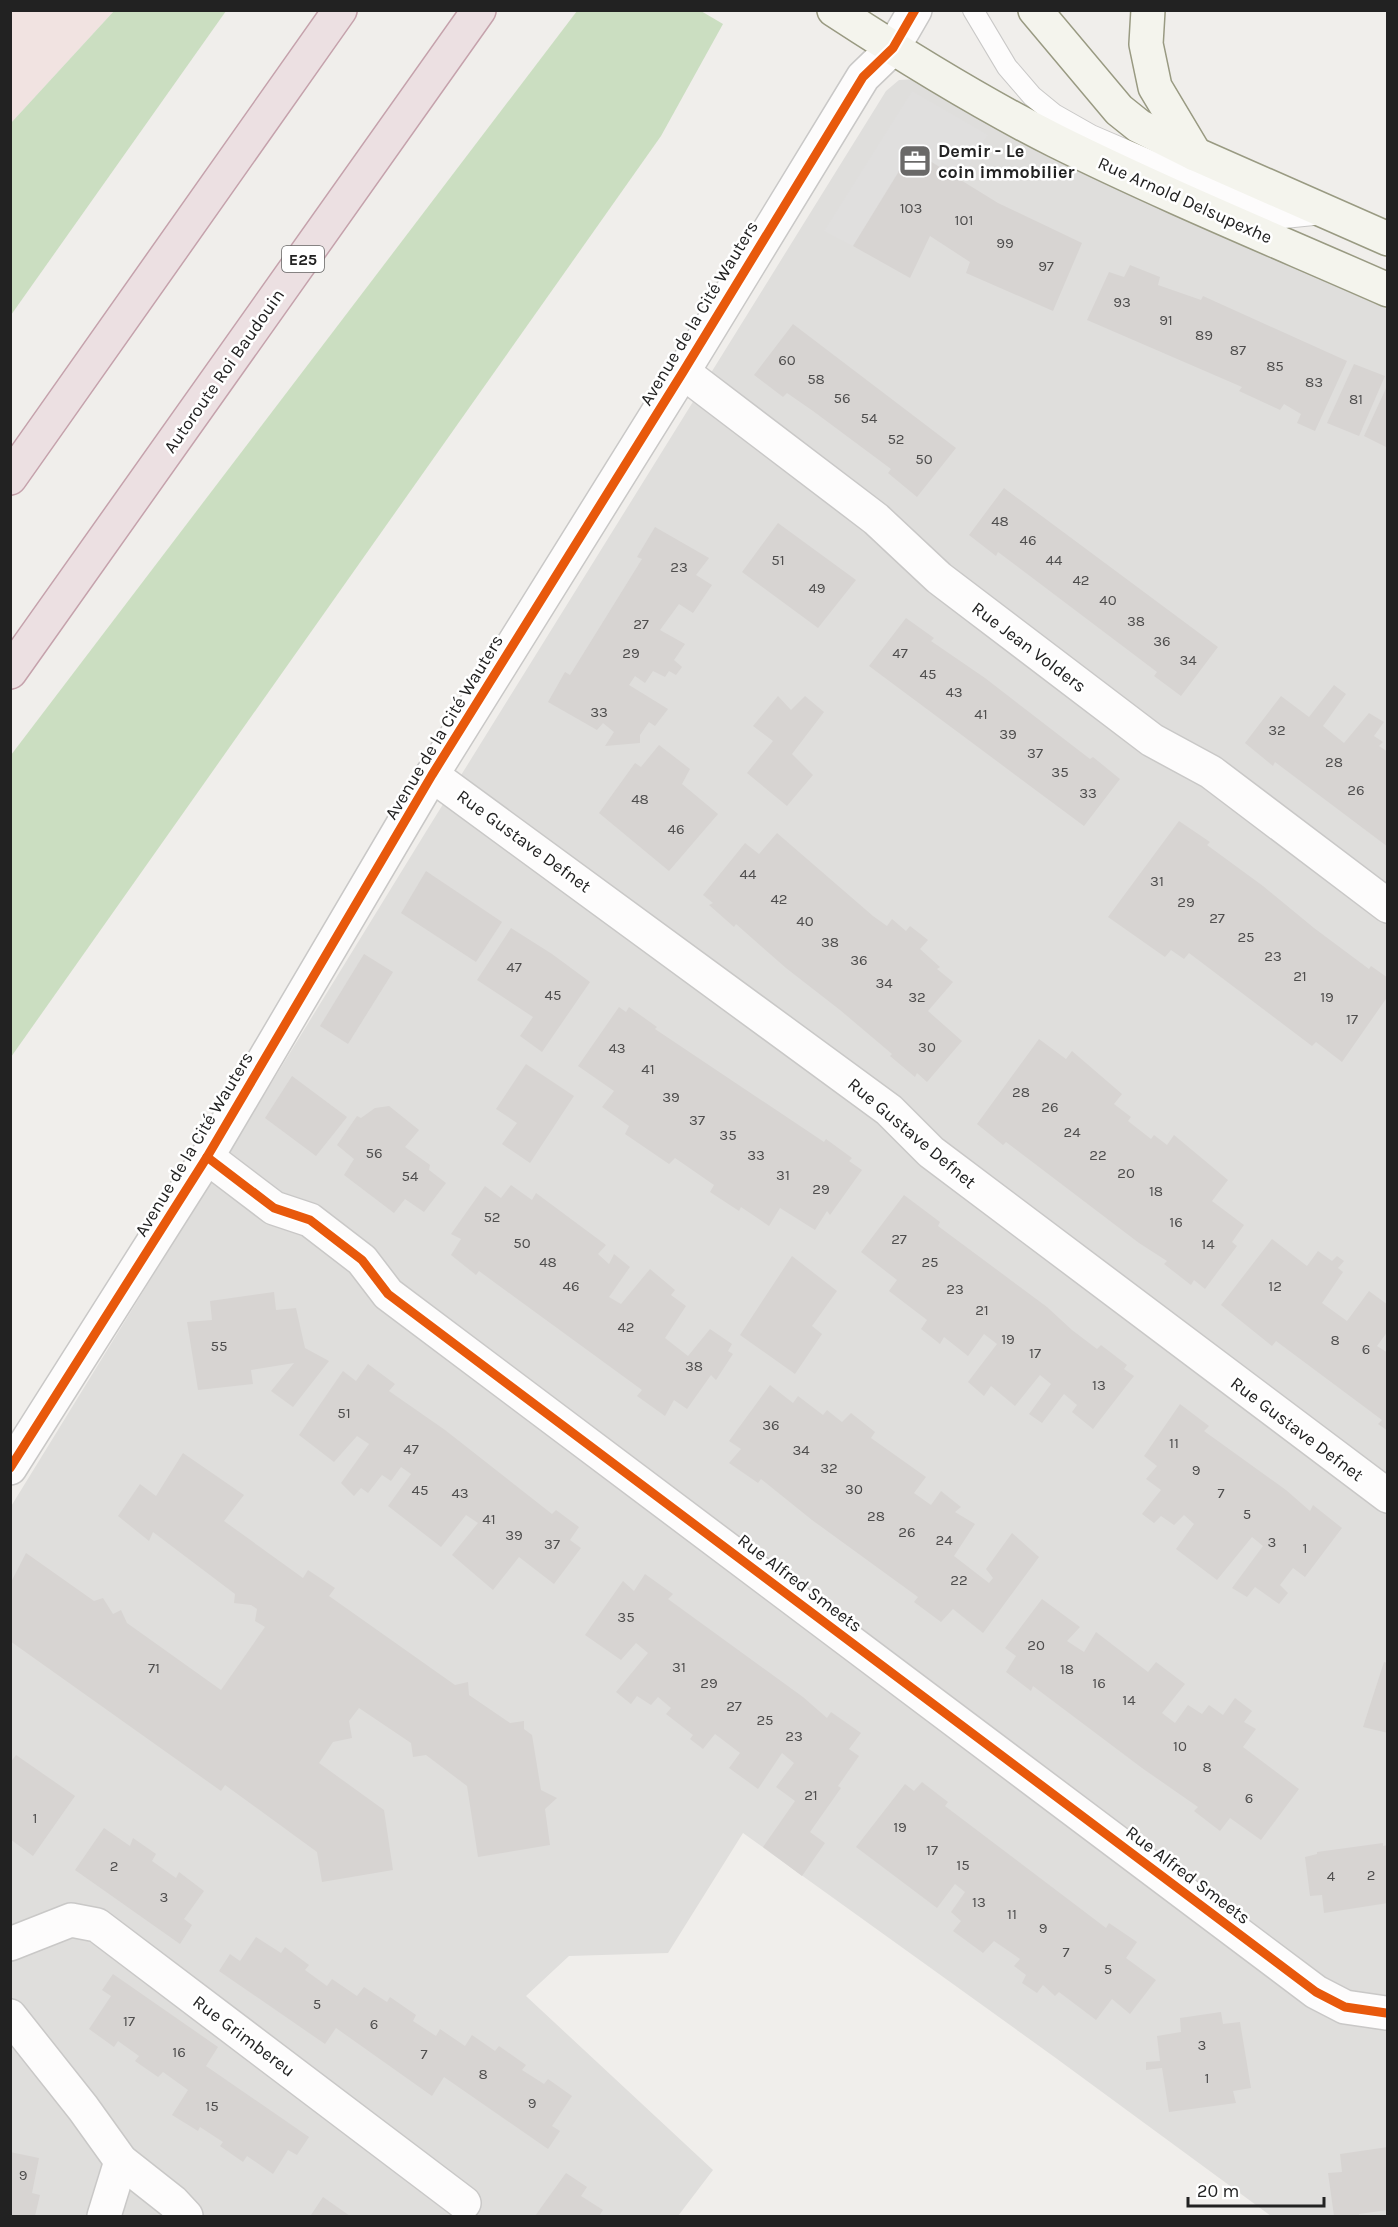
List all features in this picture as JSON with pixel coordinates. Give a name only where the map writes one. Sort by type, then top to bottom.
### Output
[{"type":"highway","points":[[10,478],[340,10]]},
{"type":"highway","name":"Autoroute Roi Baudouin","points":[[10,672],[478,10]]},
{"type":"street","name":"Rue Arnold Delsupexhe","points":[[834,10],[1003,113],[1056,141],[1196,206],[1388,290]]},
{"type":"street","name":"Avenue de la Cité Wauters","points":[[10,1468],[207,1157],[432,775],[683,372],[863,77],[893,48],[915,10]]},
{"type":"street","points":[[1035,10],[1119,110],[1139,126],[1195,154],[1388,239]]},
{"type":"street","points":[[1148,10],[1146,44],[1155,87],[1195,154]]},
{"type":"street","name":"Rue Jean Volders","points":[[683,372],[876,519],[939,578],[1152,740],[1211,772],[1388,906]]},
{"type":"street","name":"Rue Gustave Defnet","points":[[432,775],[890,1110],[931,1152],[1388,1496]]},
{"type":"street","name":"Rue Alfred Smeets","points":[[207,1157],[274,1208],[310,1220],[362,1260],[388,1294],[1316,1992],[1346,2007],[1387,2013]]},
{"type":"street","name":"Rue Grimbereu","points":[[10,1944],[71,1920],[97,1925],[464,2203]]},
{"type":"street","points":[[10,2016],[122,2161],[173,2202],[186,2217]]},
{"type":"street","points":[[104,2217],[122,2161]]},
{"type":"lane","points":[[973,10],[1007,67],[1032,96],[1054,114],[1091,135],[1284,218],[1331,213]]},
{"type":"shaded area","points":[[10,11],[114,11],[11,123]]},
{"type":"shaded area","points":[[917,79],[1152,202],[1387,309],[1387,2216],[1271,2216],[743,1833],[668,1953],[569,1956],[526,1996],[713,2170],[678,2216],[11,2216],[10,1508],[427,830],[886,91],[899,80]]},
{"type":"shaded area","points":[[912,91],[988,135],[960,179],[912,150],[853,246],[824,231]]},
{"type":"green space","points":[[114,11],[226,11],[11,315],[11,123]]},
{"type":"green space","points":[[577,11],[701,11],[723,24],[661,136],[11,1057],[11,755]]},
{"type":"building","points":[[912,150],[998,203],[1082,243],[1053,311],[966,273],[970,262],[930,236],[910,278],[853,246]]},
{"type":"building","points":[[1130,265],[1160,277],[1158,285],[1201,300],[1203,296],[1347,361],[1315,431],[1297,423],[1301,414],[1284,404],[1280,410],[1239,391],[1242,387],[1087,320],[1109,272],[1124,277]]},
{"type":"building","points":[[793,324],[956,448],[917,497],[888,473],[891,469],[787,393],[783,397],[754,375]]},
{"type":"building","points":[[1354,364],[1385,376],[1359,436],[1327,423]]},
{"type":"building","points":[[1388,384],[1388,448],[1364,436]]},
{"type":"building","points":[[1004,488],[1218,647],[1181,696],[1154,676],[1157,672],[998,552],[996,556],[969,535]]},
{"type":"building","points":[[778,523],[856,580],[818,628],[742,572]]},
{"type":"building","points":[[655,527],[709,558],[696,575],[712,585],[693,613],[679,604],[660,630],[685,644],[674,660],[682,667],[676,675],[669,671],[665,677],[653,671],[645,683],[635,676],[629,685],[668,709],[655,726],[649,722],[640,735],[640,743],[605,746],[614,732],[603,723],[597,730],[548,702],[565,672],[570,675],[642,559],[637,557]]},
{"type":"building","points":[[906,618],[934,638],[931,641],[985,678],[1090,759],[1093,757],[1120,779],[1084,826],[869,666]]},
{"type":"building","points":[[1334,685],[1346,694],[1323,726],[1344,743],[1369,713],[1384,722],[1374,736],[1383,742],[1379,746],[1388,752],[1388,847],[1275,762],[1273,766],[1245,743],[1281,696],[1309,717]]},
{"type":"building","points":[[778,696],[791,710],[805,696],[824,712],[792,754],[813,775],[787,806],[747,773],[773,741],[753,726]]},
{"type":"building","points":[[659,745],[690,769],[682,784],[718,814],[669,871],[599,813],[635,763],[641,767]]},
{"type":"building","points":[[1179,821],[1210,842],[1207,845],[1263,886],[1314,928],[1369,969],[1371,966],[1388,978],[1388,996],[1342,1062],[1316,1042],[1312,1046],[1189,953],[1184,959],[1171,950],[1165,957],[1108,917]]},
{"type":"building","points":[[777,833],[887,926],[892,919],[906,931],[910,926],[928,940],[920,949],[940,967],[937,969],[953,982],[928,1011],[962,1041],[927,1082],[917,1073],[915,1077],[890,1056],[892,1054],[840,1010],[786,968],[736,924],[734,927],[709,905],[713,903],[703,895],[745,843],[759,854]]},
{"type":"building","points":[[426,871],[502,922],[476,962],[401,913]]},
{"type":"building","points":[[511,928],[590,982],[542,1052],[520,1036],[533,1017],[477,980]]},
{"type":"building","points":[[364,954],[393,972],[348,1044],[320,1026]]},
{"type":"building","points":[[619,1007],[626,1012],[629,1007],[657,1027],[655,1029],[824,1142],[826,1139],[852,1158],[849,1161],[862,1170],[830,1215],[827,1211],[815,1230],[780,1208],[769,1226],[741,1207],[739,1211],[710,1192],[714,1185],[675,1158],[669,1164],[625,1134],[629,1126],[602,1107],[614,1091],[578,1066]]},
{"type":"building","points":[[1039,1039],[1066,1059],[1072,1051],[1122,1094],[1114,1104],[1131,1117],[1128,1121],[1151,1139],[1154,1135],[1167,1145],[1174,1135],[1228,1180],[1212,1201],[1244,1225],[1232,1242],[1237,1246],[1205,1289],[1194,1280],[1191,1285],[1164,1264],[1167,1261],[1139,1243],[1006,1142],[1003,1145],[977,1124]]},
{"type":"building","points":[[526,1064],[574,1096],[530,1163],[502,1144],[517,1123],[496,1109]]},
{"type":"building","points":[[292,1076],[347,1117],[316,1156],[265,1118]]},
{"type":"building","points":[[389,1106],[419,1130],[405,1147],[430,1165],[429,1170],[446,1183],[424,1212],[405,1199],[394,1213],[344,1175],[354,1159],[337,1145],[357,1116],[361,1118],[375,1108]]},
{"type":"building","points":[[511,1185],[532,1200],[536,1193],[606,1245],[598,1254],[609,1264],[614,1254],[630,1267],[609,1297],[621,1304],[650,1269],[675,1290],[671,1295],[686,1306],[665,1338],[688,1356],[710,1329],[732,1344],[728,1351],[733,1354],[716,1380],[711,1375],[687,1409],[674,1400],[665,1416],[637,1396],[642,1390],[479,1271],[476,1275],[451,1255],[461,1239],[451,1234],[485,1186],[501,1198]]},
{"type":"building","points":[[904,1195],[940,1222],[938,1226],[1047,1307],[1072,1330],[1097,1349],[1101,1345],[1127,1365],[1124,1369],[1134,1376],[1093,1429],[1072,1412],[1077,1405],[1064,1394],[1042,1423],[1029,1414],[1051,1384],[1040,1375],[1015,1406],[991,1386],[984,1396],[968,1382],[997,1344],[984,1334],[968,1356],[944,1337],[940,1344],[921,1329],[927,1320],[889,1291],[897,1280],[861,1252]]},
{"type":"building","points":[[1272,1239],[1307,1266],[1318,1251],[1332,1261],[1337,1256],[1344,1261],[1338,1268],[1343,1272],[1322,1303],[1347,1321],[1369,1291],[1388,1305],[1388,1331],[1377,1346],[1388,1353],[1388,1431],[1378,1424],[1382,1420],[1276,1341],[1272,1346],[1221,1305]]},
{"type":"building","points":[[792,1256],[837,1291],[812,1326],[822,1334],[795,1374],[740,1335]]},
{"type":"building","points":[[274,1292],[276,1310],[296,1308],[305,1348],[329,1361],[293,1407],[271,1391],[294,1363],[251,1370],[253,1384],[198,1390],[187,1322],[212,1320],[210,1301]]},
{"type":"building","points":[[368,1364],[395,1384],[389,1391],[445,1430],[552,1514],[556,1510],[579,1527],[570,1540],[581,1548],[554,1584],[519,1557],[493,1590],[452,1555],[478,1523],[466,1515],[441,1547],[388,1506],[411,1474],[401,1467],[391,1481],[382,1475],[368,1493],[361,1488],[354,1496],[341,1483],[369,1444],[357,1436],[334,1462],[299,1435],[343,1371],[356,1381]]},
{"type":"building","points":[[770,1385],[793,1403],[798,1396],[823,1415],[827,1410],[842,1422],[851,1413],[875,1432],[871,1438],[926,1477],[914,1493],[931,1505],[941,1491],[961,1507],[955,1512],[975,1524],[954,1556],[989,1583],[993,1578],[986,1569],[1012,1533],[1039,1557],[983,1633],[953,1609],[941,1622],[914,1602],[918,1597],[812,1520],[761,1479],[758,1483],[729,1463],[741,1449],[729,1441]]},
{"type":"building","points":[[1180,1404],[1209,1426],[1204,1431],[1286,1490],[1310,1511],[1313,1505],[1342,1528],[1305,1577],[1293,1568],[1280,1585],[1288,1593],[1279,1604],[1255,1587],[1247,1597],[1232,1588],[1263,1546],[1252,1537],[1217,1580],[1176,1549],[1194,1524],[1184,1515],[1174,1525],[1161,1516],[1154,1523],[1142,1514],[1161,1490],[1146,1479],[1157,1466],[1144,1456]]},
{"type":"building","points":[[183,1453],[244,1495],[224,1521],[303,1578],[308,1570],[335,1588],[329,1596],[455,1685],[468,1682],[469,1695],[510,1723],[524,1721],[524,1729],[532,1735],[541,1790],[557,1798],[545,1809],[550,1845],[478,1857],[467,1786],[426,1755],[413,1757],[411,1743],[359,1708],[349,1721],[352,1738],[333,1742],[319,1763],[384,1810],[393,1870],[322,1882],[317,1852],[225,1785],[221,1791],[10,1641],[10,1584],[26,1553],[94,1601],[103,1598],[113,1614],[121,1610],[127,1623],[221,1690],[265,1627],[255,1621],[257,1609],[251,1605],[234,1603],[235,1594],[153,1532],[149,1541],[118,1516],[140,1484],[156,1496]]},
{"type":"building","points":[[645,1574],[673,1594],[668,1599],[803,1697],[827,1718],[831,1712],[861,1733],[849,1749],[859,1756],[838,1786],[841,1788],[810,1832],[825,1843],[802,1876],[763,1847],[795,1801],[776,1787],[794,1763],[782,1753],[758,1789],[729,1768],[740,1753],[715,1734],[703,1749],[690,1739],[693,1735],[666,1714],[671,1708],[658,1697],[651,1705],[637,1696],[631,1704],[616,1692],[648,1653],[636,1643],[621,1660],[585,1635],[623,1581],[634,1591]]},
{"type":"building","points":[[1042,1599],[1080,1627],[1067,1641],[1084,1652],[1096,1632],[1148,1672],[1156,1662],[1185,1684],[1162,1713],[1175,1723],[1188,1705],[1202,1714],[1209,1705],[1223,1715],[1235,1698],[1252,1711],[1244,1722],[1256,1729],[1243,1747],[1299,1789],[1261,1840],[1230,1818],[1220,1831],[1194,1811],[1198,1807],[1033,1686],[1031,1691],[1006,1672],[1016,1656],[1005,1648]]},
{"type":"building","points":[[1384,1662],[1388,1663],[1388,1733],[1363,1727]]},
{"type":"building","points":[[16,1755],[75,1796],[33,1856],[10,1839],[10,1763]]},
{"type":"building","points":[[922,1782],[948,1802],[945,1806],[1106,1928],[1109,1923],[1137,1942],[1126,1958],[1156,1980],[1130,2014],[1112,1999],[1096,2020],[1059,1992],[1055,1996],[1043,1985],[1037,1993],[1022,1983],[1026,1975],[1014,1966],[1020,1959],[994,1941],[983,1953],[953,1931],[961,1921],[951,1912],[965,1892],[955,1884],[937,1908],[856,1847],[905,1784],[914,1791]]},
{"type":"building","points":[[104,1828],[130,1846],[133,1838],[156,1854],[152,1861],[176,1878],[179,1872],[204,1891],[184,1919],[192,1925],[180,1944],[75,1870]]},
{"type":"building","points":[[1383,1843],[1383,1846],[1388,1845],[1388,1903],[1324,1913],[1322,1895],[1310,1896],[1305,1857],[1317,1854],[1317,1852]]},
{"type":"building","points":[[256,1937],[281,1953],[285,1947],[309,1965],[305,1970],[327,1986],[332,1979],[357,1996],[364,1987],[387,2002],[390,1997],[416,2015],[413,2021],[436,2036],[440,2029],[465,2046],[472,2035],[495,2051],[499,2046],[526,2065],[522,2070],[544,2084],[548,2079],[572,2096],[552,2126],[560,2131],[548,2149],[444,2077],[432,2096],[336,2028],[325,2044],[219,1971],[230,1954],[240,1961]]},
{"type":"building","points":[[113,1974],[218,2047],[206,2066],[309,2137],[297,2155],[288,2150],[273,2174],[247,2156],[243,2162],[220,2146],[223,2142],[200,2127],[198,2131],[172,2115],[188,2090],[163,2072],[158,2077],[135,2061],[139,2056],[118,2041],[114,2047],[89,2029],[111,1996],[102,1990]]},
{"type":"building","points":[[1221,2012],[1223,2024],[1240,2022],[1251,2088],[1233,2091],[1236,2103],[1169,2112],[1162,2068],[1146,2070],[1146,2062],[1160,2061],[1157,2036],[1181,2032],[1180,2018]]},
{"type":"building","points":[[1388,2147],[1388,2210],[1359,2214],[1359,2216],[1334,2216],[1328,2173],[1342,2172],[1340,2154]]},
{"type":"building","points":[[10,2152],[39,2158],[32,2193],[40,2195],[35,2216],[10,2216]]},
{"type":"building","points":[[566,2173],[587,2187],[581,2196],[603,2210],[599,2216],[535,2216]]},
{"type":"building","points":[[323,2197],[350,2216],[311,2215]]},
{"type":"cycle path","points":[[10,1468],[207,1157],[432,775],[683,372],[863,77],[893,48],[915,10]]},
{"type":"cycle path","points":[[207,1157],[274,1208],[310,1220],[362,1260],[388,1294],[1316,1992],[1345,2007],[1386,2013]]},
{"type":"place","name":"Demir - Le coin immobilier","points":[[915,161]]}]
